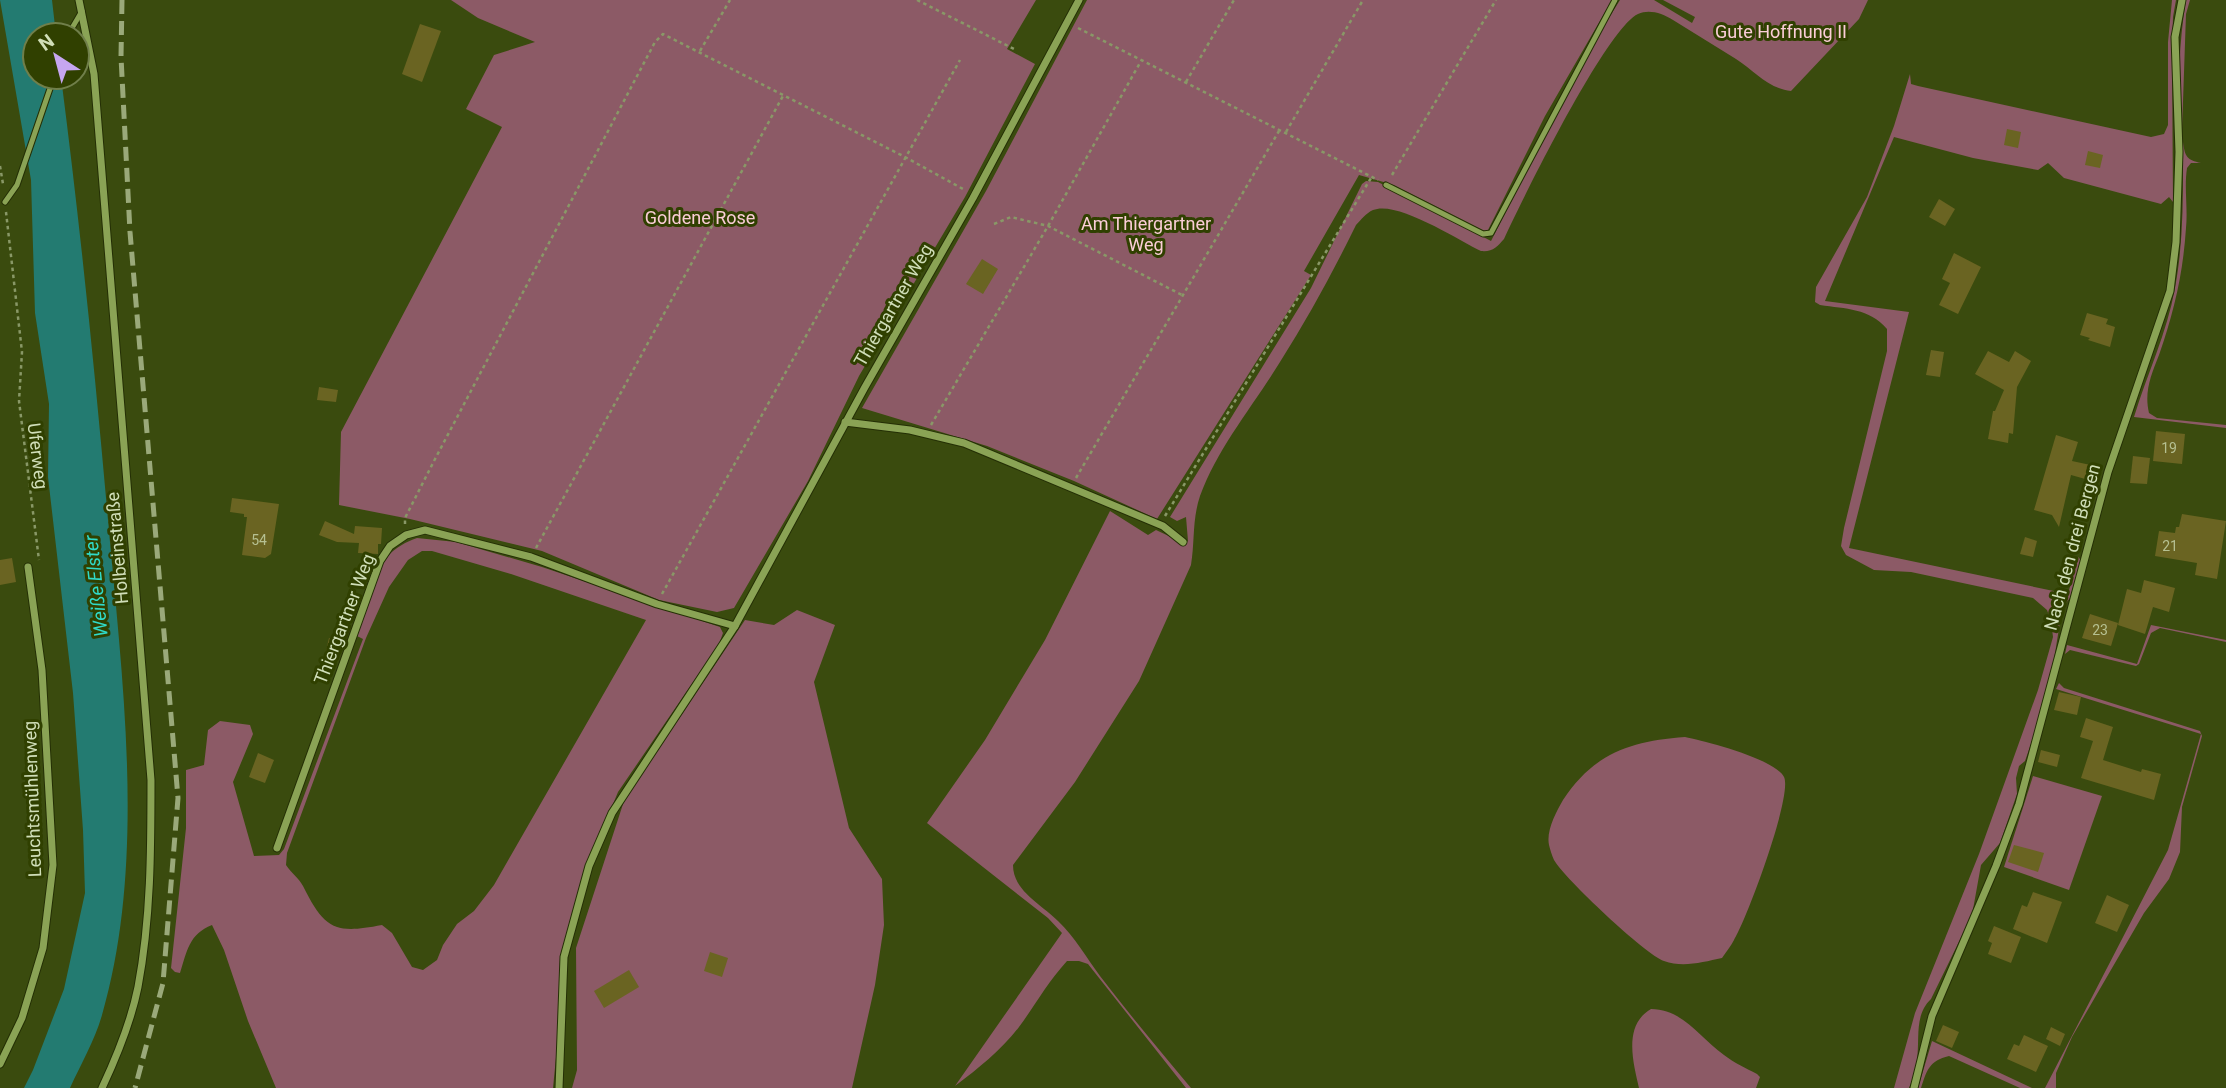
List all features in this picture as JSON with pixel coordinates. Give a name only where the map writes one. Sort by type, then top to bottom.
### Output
[{"type":"street","name":"Holbeinstraße","points":[[79,0],[94,74],[151,780],[152,860],[148,920],[138,989],[118,1053],[102,1088]]},
{"type":"street","name":"Thiergartner Weg","points":[[559,1088],[564,957],[589,866],[612,813],[735,626],[845,422],[973,198],[1079,0]]},
{"type":"street","name":"Nach den drei Bergen","points":[[1914,1088],[1931,1016],[1996,866],[2019,804],[2108,472],[2170,291],[2176,242],[2179,152],[2175,37],[2182,0]]},
{"type":"street","points":[[845,422],[926,433],[964,443],[1164,526],[1183,542]]},
{"type":"street","points":[[406,535],[425,530],[531,557],[657,604],[735,626]]},
{"type":"street","name":"Thiergartner Weg","points":[[277,848],[380,561],[390,546],[406,535]]},
{"type":"street","name":"Leuchtsmühlenweg","points":[[0,1064],[22,1018],[43,948],[53,865],[42,670],[28,568]]},
{"type":"lane","points":[[1386,185],[1483,234],[1491,233],[1615,0]]},
{"type":"lane","points":[[75,21],[82,10]]},
{"type":"lane","points":[[5,202],[17,185],[49,91]]},
{"type":"path","points":[[699,52],[730,0]]},
{"type":"path","points":[[918,0],[1016,50]]},
{"type":"path","points":[[1186,82],[1234,0]]},
{"type":"path","points":[[1286,132],[1363,0]]},
{"type":"path","points":[[1067,23],[1386,185],[1496,0]]},
{"type":"path","points":[[406,535],[405,518],[655,42],[663,34],[905,157],[964,190],[973,198]]},
{"type":"path","points":[[657,604],[960,60]]},
{"type":"path","points":[[926,433],[1048,226],[1141,60]]},
{"type":"path","points":[[531,557],[784,94]]},
{"type":"path","points":[[1070,487],[1280,130]]},
{"type":"path","points":[[1164,526],[1163,519],[1372,177]]},
{"type":"path","name":"Uferweg","points":[[5,202],[22,352],[19,401],[39,565]]},
{"type":"path","points":[[995,224],[1011,217],[1048,226],[1183,295]]},
{"type":"green space","name":"Goldene Rose","points":[[451,0],[1036,0],[1007,49],[1035,64],[965,197],[859,376],[808,481],[734,608],[717,612],[659,600],[542,551],[339,505],[341,432],[502,127],[466,109],[494,55],[535,42],[478,18]]},
{"type":"green space","name":"Am Thiergartner Weg","points":[[1087,0],[1612,0],[1545,116],[1487,232],[1394,185],[1359,175],[1304,271],[1311,275],[1157,519],[1074,481],[987,446],[862,408],[986,191]]},
{"type":"green space","name":"Gute Hoffnung II","points":[[1620,0],[1654,0],[1692,23],[1695,17],[1663,0],[1868,0],[1859,19],[1791,91],[1768,83],[1736,59],[1669,18],[1651,12],[1638,14],[1624,26],[1586,82],[1504,239],[1497,247],[1481,251],[1412,216],[1384,208],[1370,211],[1356,225],[1300,329],[1207,478],[1196,514],[1191,565],[1139,681],[1075,782],[1013,865],[1014,874],[1023,890],[1070,934],[1111,990],[1191,1088],[1186,1088],[1088,964],[1079,961],[1067,961],[1012,1035],[955,1086],[1062,933],[1048,918],[927,823],[985,740],[1045,640],[1110,511],[1148,535],[1156,530],[1183,546],[1188,541],[1186,517],[1177,521],[1170,517],[1311,288],[1362,184],[1366,181],[1378,182],[1491,241],[1589,50]]},
{"type":"green space","points":[[2172,0],[2176,0],[2172,55],[2173,202],[2169,197],[2161,204],[2064,178],[2048,163],[2038,170],[1973,158],[1894,137],[1825,301],[1909,312],[1849,548],[2068,594],[2078,557],[2081,560],[2070,598],[2059,611],[2060,622],[2053,666],[2039,721],[2025,761],[2019,766],[2016,778],[2017,794],[2000,843],[1981,865],[1972,915],[1922,1012],[1917,1063],[1909,1088],[1894,1088],[1915,1013],[1979,854],[2038,690],[2053,637],[2047,610],[2033,598],[1911,572],[1874,570],[1846,555],[1841,546],[1844,528],[1887,351],[1887,329],[1865,313],[1820,305],[1815,302],[1816,287],[1867,197],[1910,74],[1911,84],[1918,86],[2151,137],[2164,134],[2168,125],[2168,42]]},
{"type":"green space","points":[[2186,0],[2190,0],[2186,14],[2182,131],[2180,65]]},
{"type":"green space","points":[[2183,142],[2188,157],[2201,163],[2191,163],[2187,168],[2185,245],[2177,293],[2149,384],[2149,413],[2157,418],[2226,425],[2226,428],[2134,417],[2162,337],[2175,288],[2181,234]]},
{"type":"green space","points":[[417,538],[456,542],[542,567],[720,627],[723,633],[719,644],[618,792],[588,865],[569,926],[553,1088],[276,1088],[212,925],[194,938],[180,973],[171,968],[186,828],[186,770],[204,765],[208,730],[220,721],[250,725],[253,734],[233,782],[254,856],[279,855],[284,849],[363,639],[357,636],[378,574],[391,553]],"holes":[[[422,551],[432,551],[511,574],[646,620],[494,885],[474,911],[457,924],[437,960],[423,970],[412,967],[392,933],[382,925],[353,929],[342,928],[325,920],[286,865],[287,853],[366,638],[389,587],[408,560]]]},
{"type":"green space","points":[[797,610],[835,625],[814,682],[849,828],[882,879],[884,925],[875,985],[852,1088],[572,1088],[577,1070],[576,948],[624,801],[745,620],[774,625]]},
{"type":"green space","points":[[2151,625],[2226,642],[2160,628],[2151,633],[2139,664],[2136,666],[2070,650],[2065,654],[2067,645],[2137,664]]},
{"type":"green space","points":[[2059,683],[2064,688],[2200,731],[2202,736],[2182,807],[2180,852],[2169,879],[2144,913],[2072,1037],[2056,1073],[2056,1088],[2045,1088],[2168,850],[2201,734],[2056,689]]},
{"type":"green space","points":[[1685,737],[1739,752],[1768,764],[1784,777],[1785,788],[1776,831],[1749,908],[1733,942],[1722,958],[1686,964],[1671,963],[1655,956],[1606,915],[1561,869],[1553,858],[1548,840],[1552,822],[1563,800],[1575,784],[1601,760],[1631,746]]},
{"type":"green space","points":[[2033,776],[2102,796],[2069,890],[2004,867]]},
{"type":"green space","points":[[1651,1009],[1662,1010],[1682,1019],[1728,1058],[1757,1074],[1760,1077],[1756,1088],[1639,1088],[1633,1056],[1633,1034],[1636,1024]]},
{"type":"green space","points":[[1932,1041],[2032,1088],[2020,1088],[1949,1056],[1933,1064],[1927,1071],[1921,1088],[1918,1088]]},
{"type":"water","name":"Weiße Elster","points":[[0,0],[52,0],[54,21],[21,21],[21,91],[63,91],[92,354],[124,706],[127,832],[124,895],[116,956],[99,1024],[70,1088],[24,1088],[64,989],[85,893],[73,693],[48,477],[49,404],[35,313],[31,180]]},
{"type":"building","points":[[420,24],[441,31],[422,82],[402,74]]},
{"type":"building","points":[[2007,129],[2021,132],[2018,148],[2004,145]]},
{"type":"building","points":[[2088,151],[2103,155],[2100,168],[2085,165]]},
{"type":"building","points":[[1939,199],[1955,209],[1945,226],[1929,217]]},
{"type":"building","points":[[1954,253],[1981,267],[1958,314],[1939,305],[1950,283],[1942,279]]},
{"type":"building","points":[[982,259],[998,269],[983,294],[966,284]]},
{"type":"building","points":[[2087,313],[2108,319],[2106,324],[2115,327],[2110,347],[2080,335]]},
{"type":"building","points":[[1931,350],[1944,352],[1940,377],[1926,375]]},
{"type":"building","points":[[1988,351],[2009,362],[2015,351],[2031,361],[2017,387],[2013,434],[2009,433],[2008,443],[1988,439],[1993,411],[2004,390],[1975,374]]},
{"type":"building","points":[[319,387],[338,390],[336,402],[317,400]]},
{"type":"building","points":[[2156,431],[2185,434],[2182,464],[2153,461]]},
{"type":"building","points":[[2056,435],[2078,442],[2072,461],[2100,467],[2096,482],[2071,475],[2059,527],[2052,515],[2034,510]]},
{"type":"building","points":[[2133,456],[2150,458],[2147,484],[2130,483]]},
{"type":"building","points":[[232,498],[279,504],[271,554],[265,558],[242,555],[247,517],[230,512]]},
{"type":"building","points":[[2182,514],[2226,521],[2217,579],[2195,575],[2197,563],[2155,556],[2159,531],[2175,533]]},
{"type":"building","points":[[325,521],[354,534],[355,526],[382,528],[378,554],[358,553],[359,543],[337,542],[319,535]]},
{"type":"building","points":[[2025,537],[2037,541],[2033,557],[2020,554]]},
{"type":"building","points":[[12,558],[16,582],[0,585],[0,560]]},
{"type":"building","points":[[2144,580],[2175,588],[2169,612],[2153,607],[2145,634],[2118,625],[2127,589],[2141,593]]},
{"type":"building","points":[[2090,614],[2118,623],[2111,646],[2082,638]]},
{"type":"building","points":[[329,638],[343,642],[337,662],[324,659]]},
{"type":"building","points":[[2059,692],[2081,697],[2077,715],[2054,710]]},
{"type":"building","points":[[2086,718],[2113,727],[2103,760],[2141,772],[2142,769],[2161,774],[2154,800],[2081,778],[2093,741],[2080,737]]},
{"type":"building","points":[[2041,750],[2060,755],[2057,767],[2038,762]]},
{"type":"building","points":[[258,753],[274,760],[265,783],[249,777]]},
{"type":"building","points":[[2014,845],[2044,853],[2038,872],[2008,862]]},
{"type":"building","points":[[2033,892],[2062,902],[2047,943],[2013,929],[2022,905],[2027,907]]},
{"type":"building","points":[[2107,895],[2129,905],[2117,932],[2095,923]]},
{"type":"building","points":[[1994,926],[2021,937],[2011,963],[1988,954],[1992,943],[1988,941]]},
{"type":"building","points":[[710,952],[728,958],[722,977],[704,971]]},
{"type":"building","points":[[629,970],[639,987],[604,1008],[594,991]]},
{"type":"building","points":[[1943,1025],[1959,1032],[1952,1048],[1936,1041]]},
{"type":"building","points":[[2051,1027],[2065,1034],[2060,1046],[2046,1039]]},
{"type":"building","points":[[2024,1035],[2048,1046],[2036,1072],[2007,1059],[2014,1044],[2019,1046]]},
{"type":"railway","points":[[122,0],[121,57],[130,232],[178,798],[163,983],[135,1088]]}]
